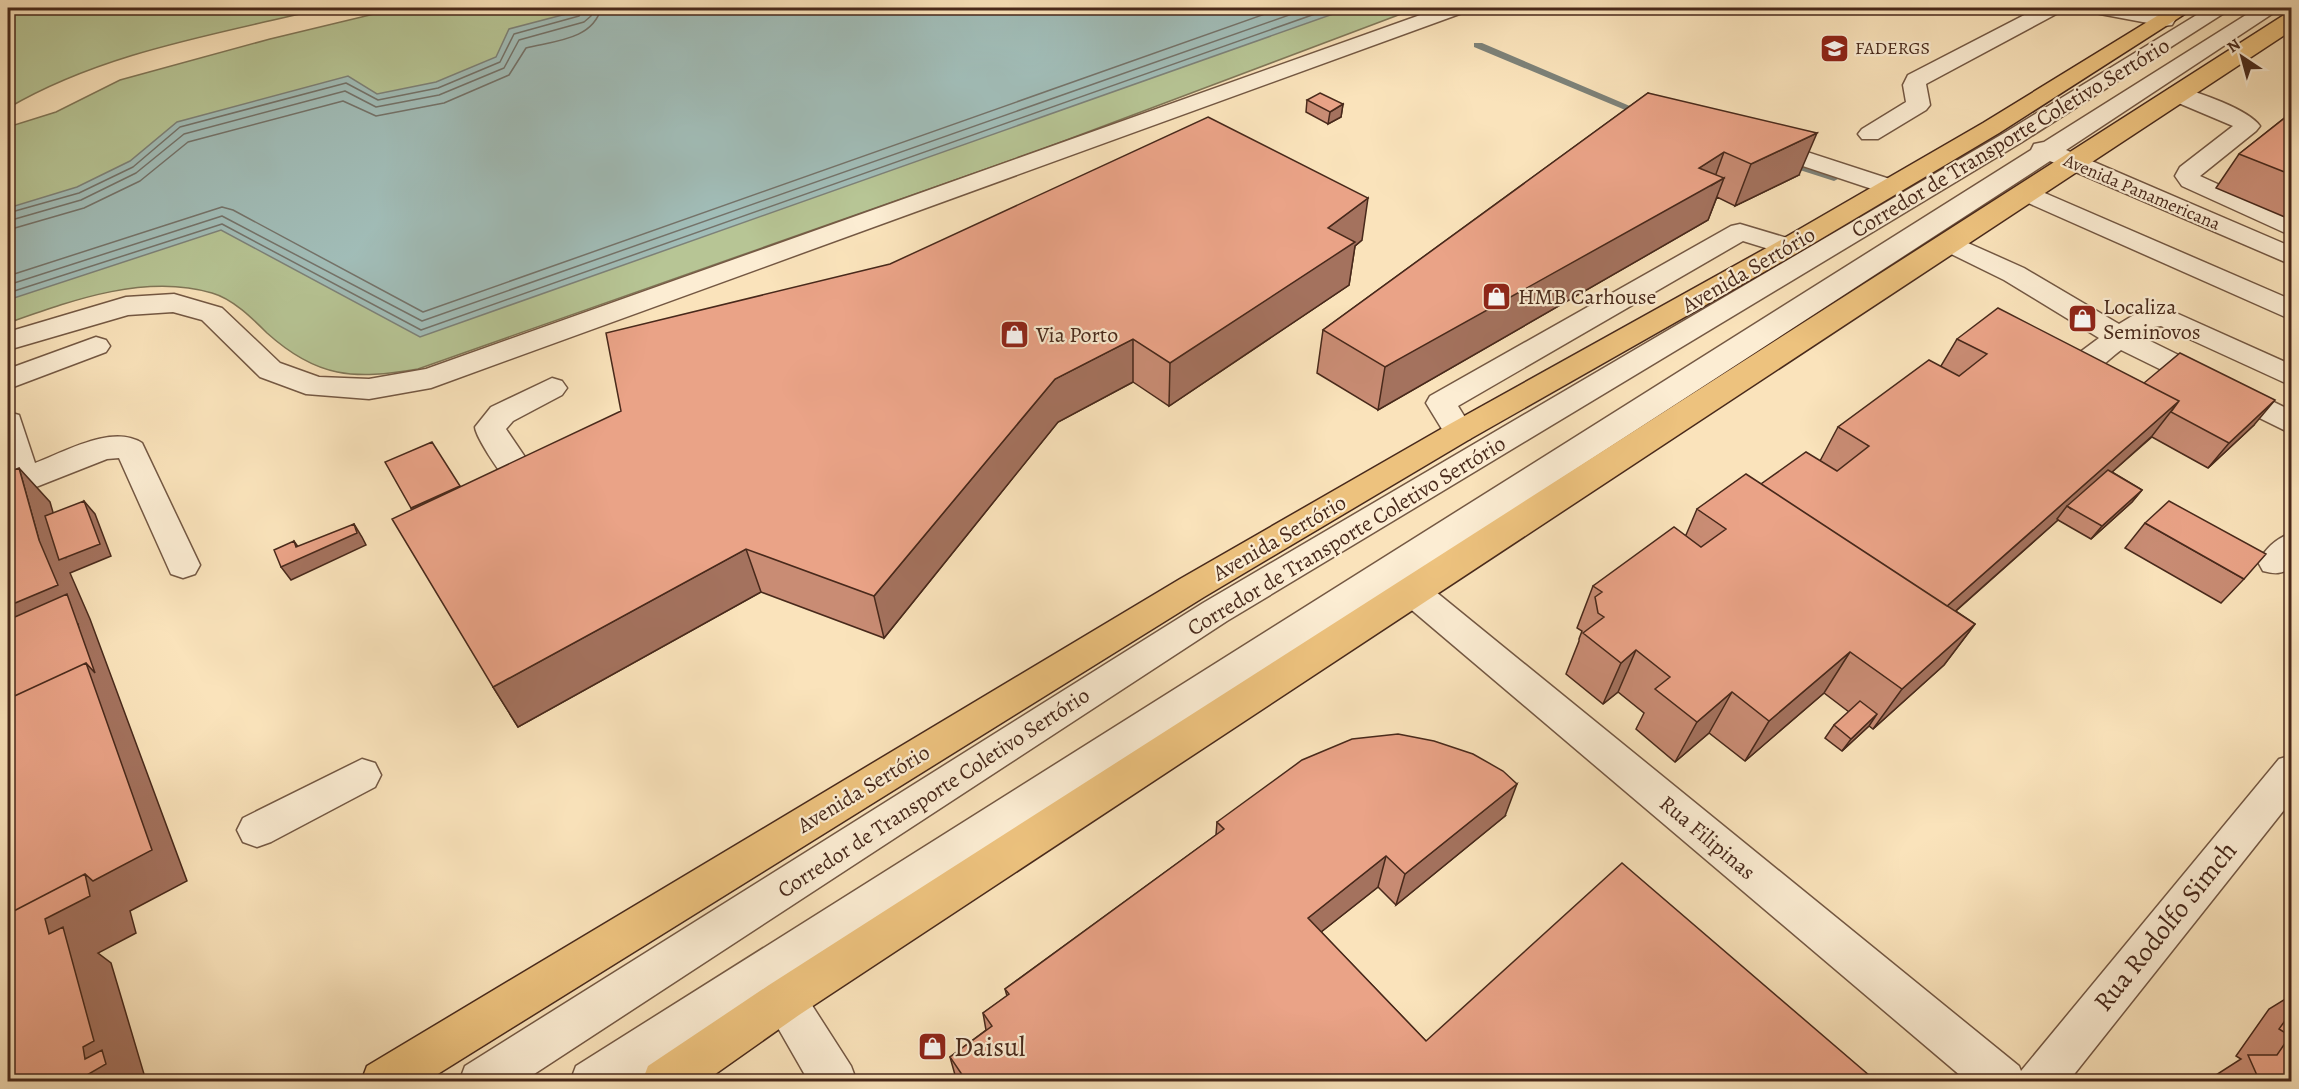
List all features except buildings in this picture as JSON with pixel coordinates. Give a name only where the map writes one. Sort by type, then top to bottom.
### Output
[{"type":"main road","name":"Avenida Sertório","points":[[383,1082],[1162,607],[1459,432],[1788,248],[1890,187],[2002,132],[2184,8]]},
{"type":"main road","points":[[664,1082],[784,1000],[2026,193],[2060,157],[2177,94],[2292,21]]},
{"type":"street","points":[[8,340],[126,306],[174,303],[212,314],[270,370],[316,387],[369,389],[431,378],[1458,8]]},
{"type":"street","points":[[1870,134],[1918,105],[1914,85],[1916,80],[2053,8]]},
{"type":"street","points":[[2100,8],[2164,20]]},
{"type":"street","name":"Corredor de Transporte Coletivo Sertório","points":[[481,1082],[1215,612],[2002,132],[2222,8]]},
{"type":"street","name":"Corredor de Transporte Coletivo Sertório","points":[[592,1082],[2060,157],[2271,8]]},
{"type":"street","points":[[2177,94],[2237,118],[2248,126],[2189,172],[2187,176],[2191,181],[2292,228]]},
{"type":"street","name":"Avenida Panamericana","points":[[2002,132],[2287,248]]},
{"type":"street","points":[[1743,138],[1890,187]]},
{"type":"street","points":[[2026,193],[2292,311]]},
{"type":"street","points":[[1950,243],[2014,274],[2119,337],[2292,424]]},
{"type":"street","points":[[2061,380],[2147,318],[2165,317],[2292,377]]},
{"type":"street","points":[[8,379],[96,346]]},
{"type":"street","points":[[524,479],[491,434],[490,427],[494,420],[502,414],[552,388]]},
{"type":"street","points":[[8,422],[16,483],[103,449],[125,447],[131,451],[183,565]]},
{"type":"street","name":"Rua Filipinas","points":[[1413,592],[2003,1082]]},
{"type":"street","name":"Rua Rodolfo Simch","points":[[2039,1082],[2292,771]]},
{"type":"street","points":[[256,830],[362,775]]},
{"type":"street","points":[[784,1000],[835,1082]]},
{"type":"green space","points":[[8,8],[325,8],[203,36],[122,59],[83,72],[8,108]]},
{"type":"green space","points":[[399,8],[1417,8],[1040,150],[418,369],[355,374],[320,367],[285,348],[242,310],[227,300],[212,293],[187,288],[161,286],[108,292],[8,323],[8,127],[56,112],[120,80],[270,39]]},
{"type":"water","points":[[589,8],[1350,8],[420,337],[221,230],[8,300],[8,208],[77,187],[130,161],[177,122],[348,76],[377,94],[436,82],[496,57],[509,29]]},
{"type":"waterway","points":[[1367,8],[1394,11]]},
{"type":"waterway","points":[[1478,45],[1646,115]]},
{"type":"waterway","points":[[1782,161],[1834,178]]},
{"type":"place","name":"FADERGS","points":[[1834,48]]},
{"type":"place","name":"HMB Carhouse","points":[[1497,296]]},
{"type":"place","name":"Localiza Seminovos","points":[[2082,319]]},
{"type":"place","name":"Via Porto","points":[[1015,334]]},
{"type":"place","name":"Daisul","points":[[933,1047]]}]
